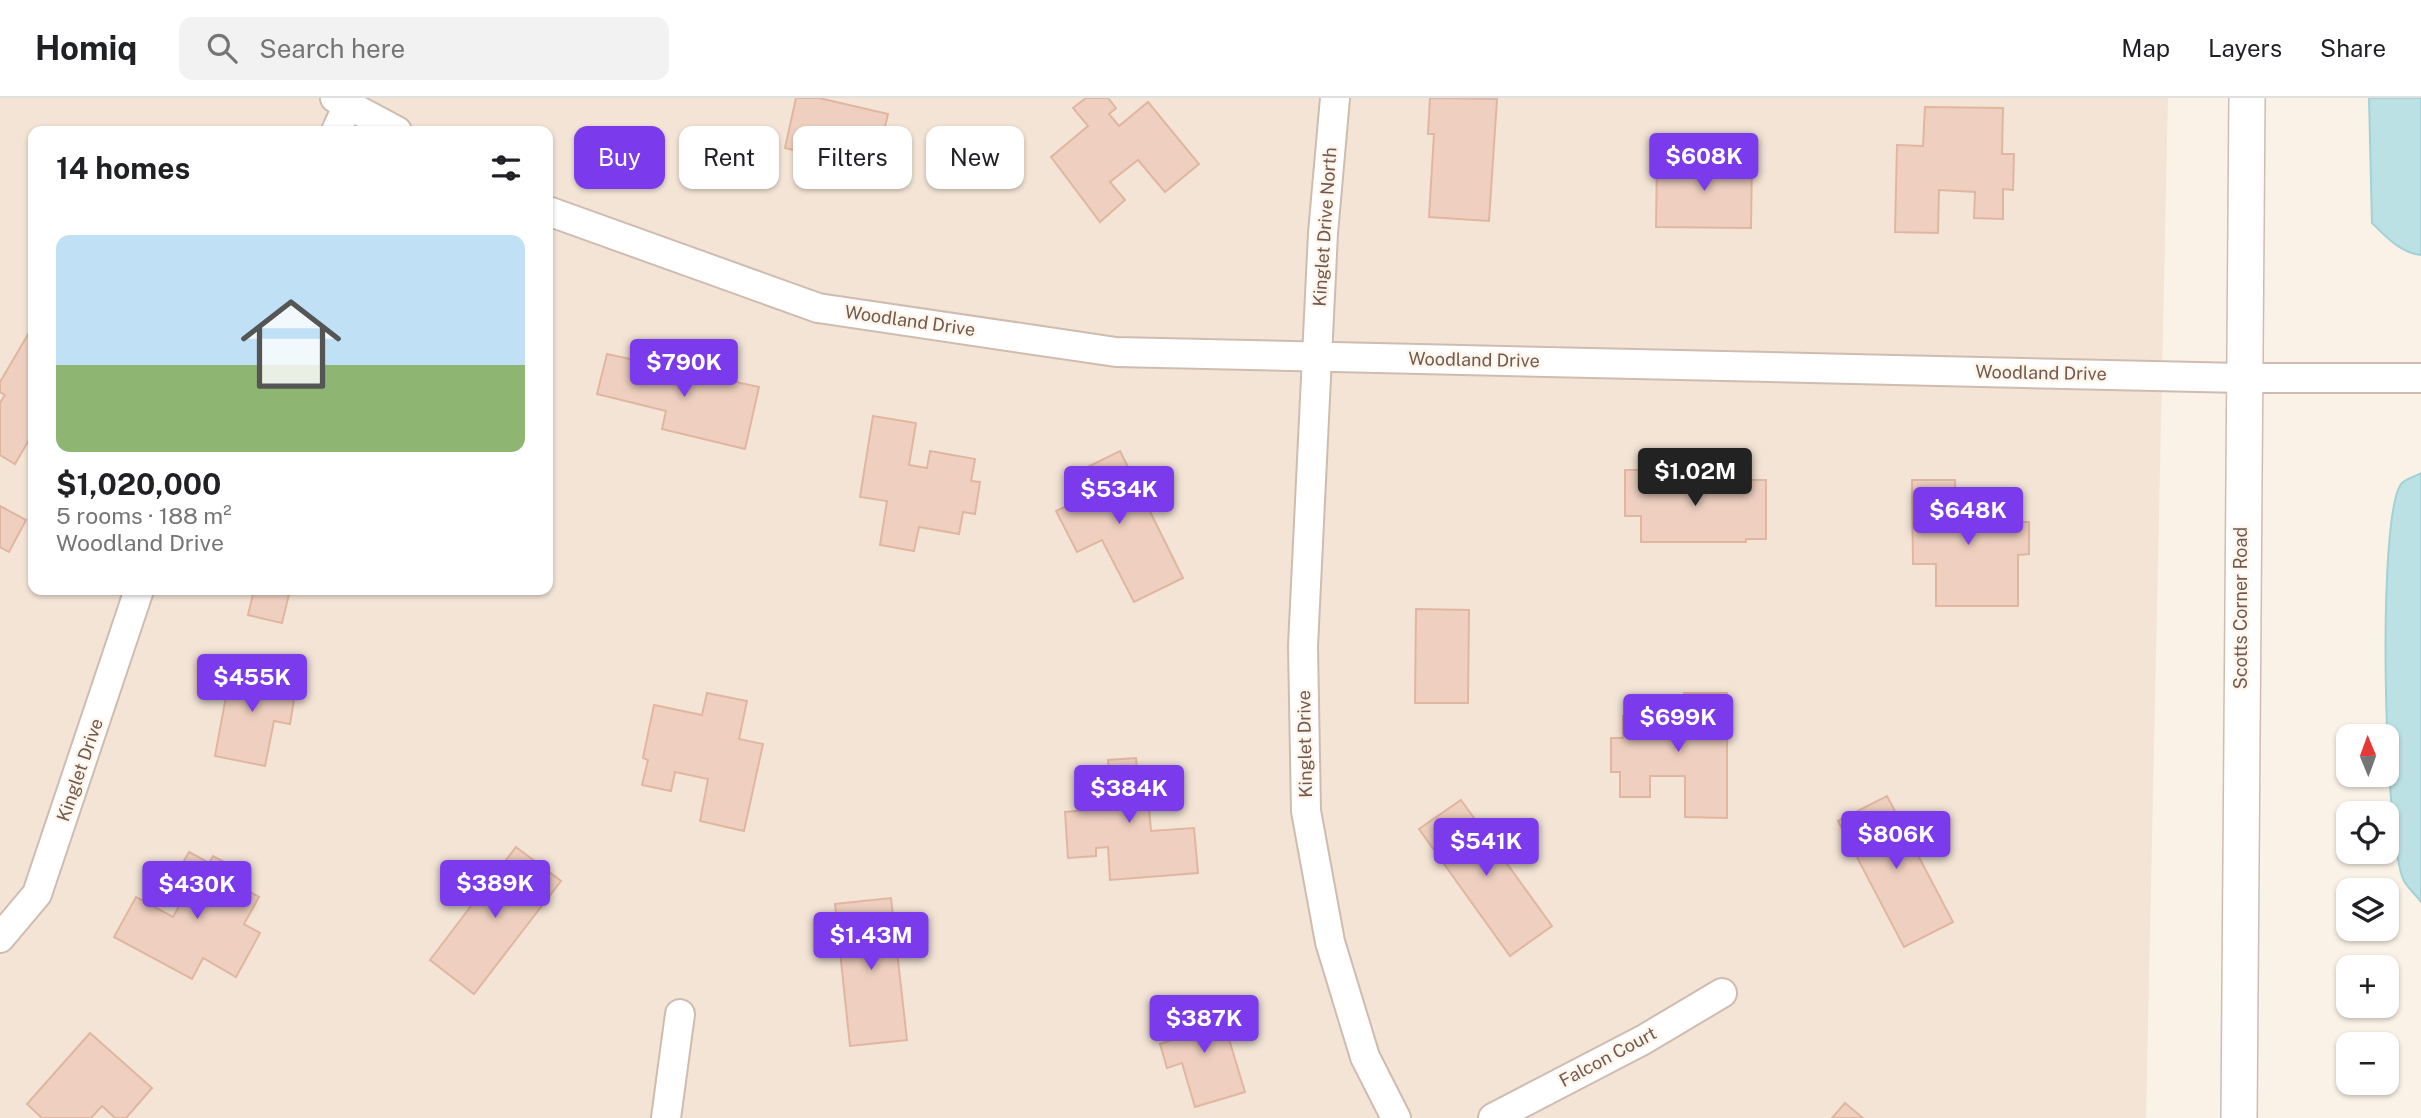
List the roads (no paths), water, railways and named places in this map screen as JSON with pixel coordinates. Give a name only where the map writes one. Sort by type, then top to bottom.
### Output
[{"type":"street","name":"Kinglet Drive North","points":[[1317,356],[1323,233],[1335,98]]},
{"type":"street","name":"Scotts Corner Road","points":[[2239,1118],[2242,378],[2247,98]]},
{"type":"street","points":[[337,126],[345,100],[389,126]]},
{"type":"street","name":"Woodland Drive","points":[[553,213],[818,308],[1116,352],[2242,378],[2421,378]]},
{"type":"street","name":"Kinglet Drive","points":[[1317,356],[1303,646],[1306,811],[1330,942],[1365,1057],[1396,1118]]},
{"type":"street","name":"Kinglet Drive","points":[[0,939],[37,894],[137,595]]},
{"type":"street","name":"Falcon Court","points":[[1493,1118],[1643,1040],[1722,993]]},
{"type":"street","points":[[666,1118],[680,1014]]},
{"type":"water","points":[[2369,98],[2421,98],[2421,255],[2400,248],[2372,223]]},
{"type":"water","points":[[2421,473],[2421,902],[2404,881],[2399,862],[2399,801],[2392,801],[2391,788],[2399,788],[2399,724],[2387,724],[2386,611],[2389,551],[2394,506],[2402,483]]}]
